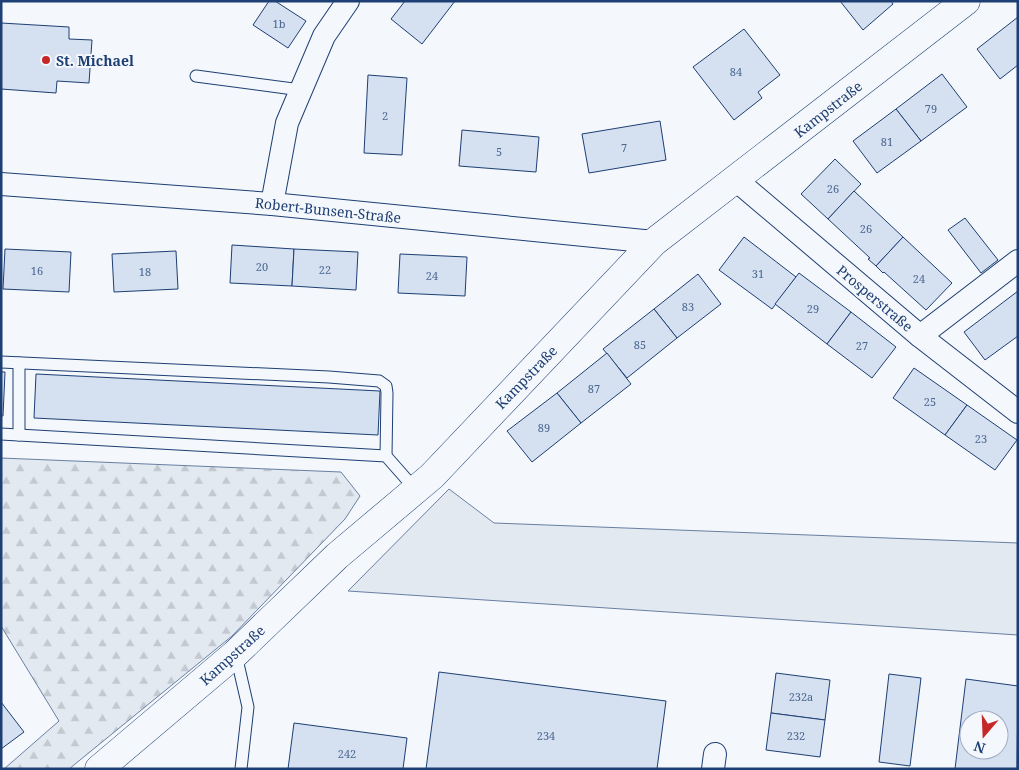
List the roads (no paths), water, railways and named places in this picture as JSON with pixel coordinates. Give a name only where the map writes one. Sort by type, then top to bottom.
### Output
[{"type":"street","points":[[272,204],[287,123],[324,36],[348,1]]},
{"type":"street","name":"Kampstraße","points":[[99,769],[235,654],[337,556],[432,476],[654,242],[966,1]]},
{"type":"street","name":"Prosperstraße","points":[[736,180],[920,336],[1018,412]]},
{"type":"street","name":"Robert-Bunsen-Straße","points":[[1,184],[272,204],[654,242]]},
{"type":"street","points":[[920,336],[1018,260]]},
{"type":"lane","points":[[196,76],[301,90]]},
{"type":"lane","points":[[1,362],[379,381],[386,386],[387,393],[386,456],[416,490]]},
{"type":"lane","points":[[19,363],[19,435]]},
{"type":"lane","points":[[1,434],[386,456]]},
{"type":"lane","points":[[235,654],[248,707],[241,769]]},
{"type":"place","name":"St. Michael","points":[[46,60]]}]
